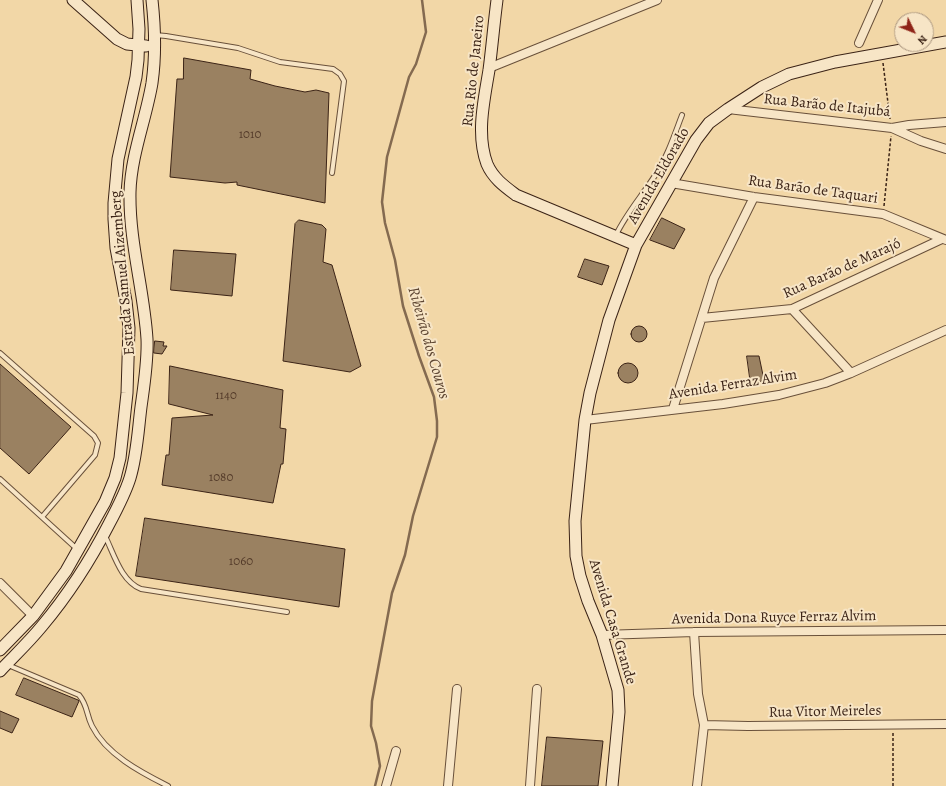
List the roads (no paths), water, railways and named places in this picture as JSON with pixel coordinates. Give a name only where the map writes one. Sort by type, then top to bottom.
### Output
[{"type":"main road","points":[[73,0],[117,39],[127,44],[139,46],[154,40]]},
{"type":"main road","name":"Estrada Samuel Aizemberg","points":[[0,650],[33,616],[56,586],[100,512],[115,478],[120,458],[128,378],[129,328],[126,301],[116,248],[114,196],[118,159],[136,77],[139,46],[137,0]]},
{"type":"main road","name":"Estrada Samuel Aizemberg","points":[[3,668],[42,627],[59,605],[89,560],[119,504],[130,477],[135,454],[143,390],[147,340],[134,253],[130,192],[134,158],[152,82],[154,40],[152,0]]},
{"type":"main road","name":"Rua Rio de Janeiro","points":[[497,0],[482,118],[482,147],[493,174],[503,185],[516,195],[636,245]]},
{"type":"main road","name":"Avenida Eldorado","points":[[585,420],[596,366],[609,320],[636,245],[688,152],[709,123],[762,87],[789,74],[835,62],[946,42]]},
{"type":"main road","name":"Avenida Casa Grande","points":[[585,420],[577,489],[575,521],[576,552],[580,576],[588,601],[602,635],[615,678],[619,698],[612,786]]},
{"type":"street","points":[[489,68],[657,0]]},
{"type":"street","points":[[859,43],[878,0]]},
{"type":"street","name":"Rua Barão de Itajubá","points":[[728,109],[892,128],[946,122]]},
{"type":"street","points":[[892,128],[921,141],[946,149]]},
{"type":"street","name":"Rua Barão de Taquari","points":[[671,183],[754,197],[883,214],[944,239]]},
{"type":"street","points":[[673,409],[714,278],[754,197]]},
{"type":"street","name":"Rua Barão de Marajó","points":[[702,318],[792,309],[944,239]]},
{"type":"street","points":[[792,309],[851,373]]},
{"type":"street","name":"Avenida Ferraz Alvim","points":[[585,420],[723,404],[779,395],[825,383],[851,373],[946,330]]},
{"type":"street","points":[[0,582],[33,616]]},
{"type":"street","name":"Avenida Dona Ruyce Ferraz Alvim","points":[[602,635],[694,632],[946,630]]},
{"type":"street","points":[[694,632],[698,694],[704,725],[697,786]]},
{"type":"street","points":[[448,786],[457,689]]},
{"type":"street","points":[[530,786],[537,689]]},
{"type":"street","name":"Rua Vitor Meireles","points":[[704,725],[755,726],[946,724]]},
{"type":"street","points":[[386,786],[396,751]]},
{"type":"lane","points":[[154,40],[166,36],[238,48],[280,62],[333,69],[340,74],[344,81],[332,173]]},
{"type":"lane","points":[[615,236],[622,223],[655,176],[670,146],[682,115]]},
{"type":"lane","points":[[0,353],[94,436],[98,443],[95,455],[42,517]]},
{"type":"lane","points":[[0,478],[78,550]]},
{"type":"lane","points":[[104,534],[122,572],[133,586],[149,591],[287,612]]},
{"type":"lane","points":[[3,668],[79,695],[85,702],[92,726],[111,751],[168,786]]},
{"type":"waterway","name":"Ribeirão dos Couros","points":[[375,786],[380,766],[371,726],[372,701],[392,593],[405,555],[413,516],[437,437],[434,397],[403,306],[395,260],[385,223],[382,202],[387,157],[409,77],[416,64],[426,32],[422,0]]}]
